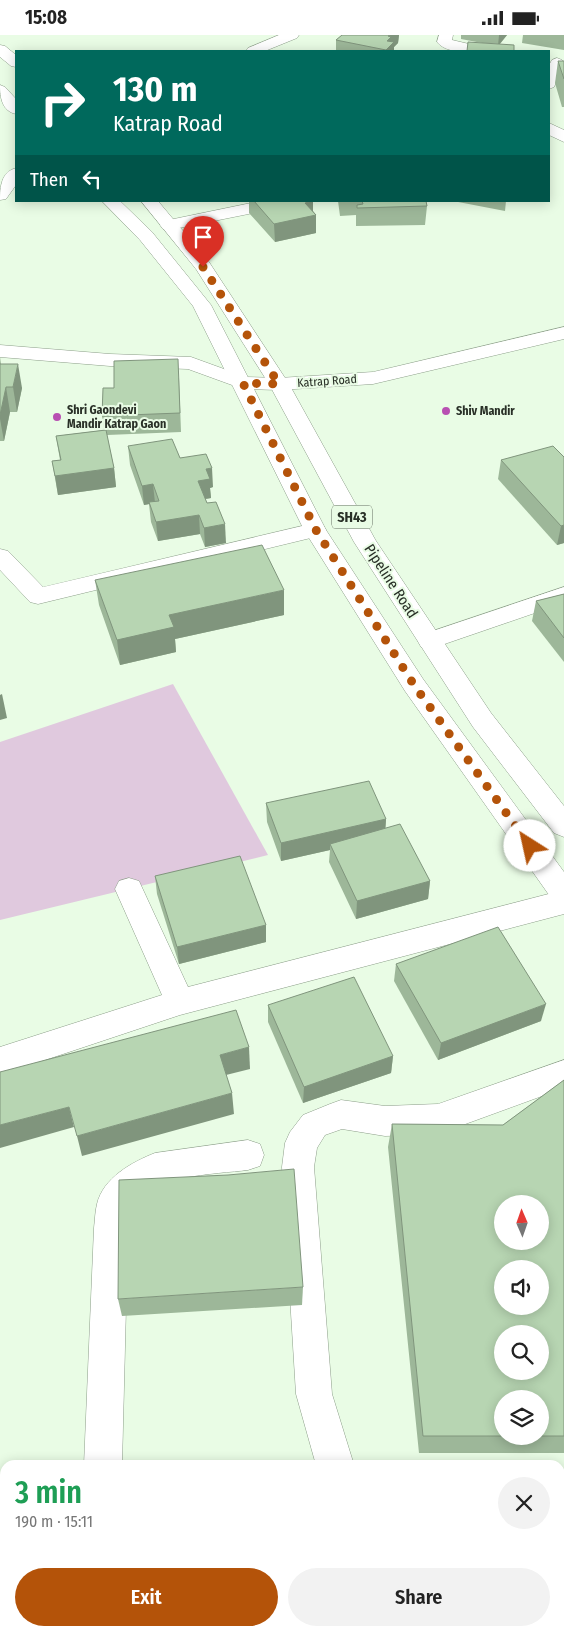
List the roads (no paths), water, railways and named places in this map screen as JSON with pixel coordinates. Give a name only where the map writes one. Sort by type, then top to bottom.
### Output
[{"type":"street","points":[[255,50],[292,35]]},
{"type":"street","points":[[446,35],[444,42],[453,46],[475,50]]},
{"type":"street","points":[[0,49],[15,62]]},
{"type":"street","points":[[550,81],[557,63]]},
{"type":"street","points":[[0,90],[10,107]]},
{"type":"street","points":[[550,129],[564,137]]},
{"type":"street","points":[[0,195],[15,174]]},
{"type":"street","name":"SH43","points":[[111,202],[146,236],[202,305],[316,530],[414,685],[564,895]]},
{"type":"street","name":"Pipeline Road","points":[[151,202],[203,267],[279,384],[365,542],[482,720],[564,826]]},
{"type":"street","points":[[169,225],[283,202]]},
{"type":"street","name":"Katrap Road","points":[[0,351],[110,360],[191,363],[243,383],[279,384],[373,378],[564,333]]},
{"type":"street","points":[[0,556],[38,595],[316,530]]},
{"type":"street","points":[[430,641],[564,595]]},
{"type":"street","points":[[129,889],[180,1002]]},
{"type":"street","points":[[0,1061],[180,1002],[564,902]]},
{"type":"street","points":[[334,1460],[314,1394],[298,1167],[301,1143],[314,1125],[341,1114],[385,1121],[438,1119],[564,1074]]},
{"type":"street","points":[[103,1460],[111,1228],[114,1203],[128,1185],[155,1168],[248,1155]]},
{"type":"place","name":"Shiv Mandir","points":[[446,411]]},
{"type":"place","name":"Shri Gaondevi Mandir Katrap Gaon","points":[[57,417]]}]
